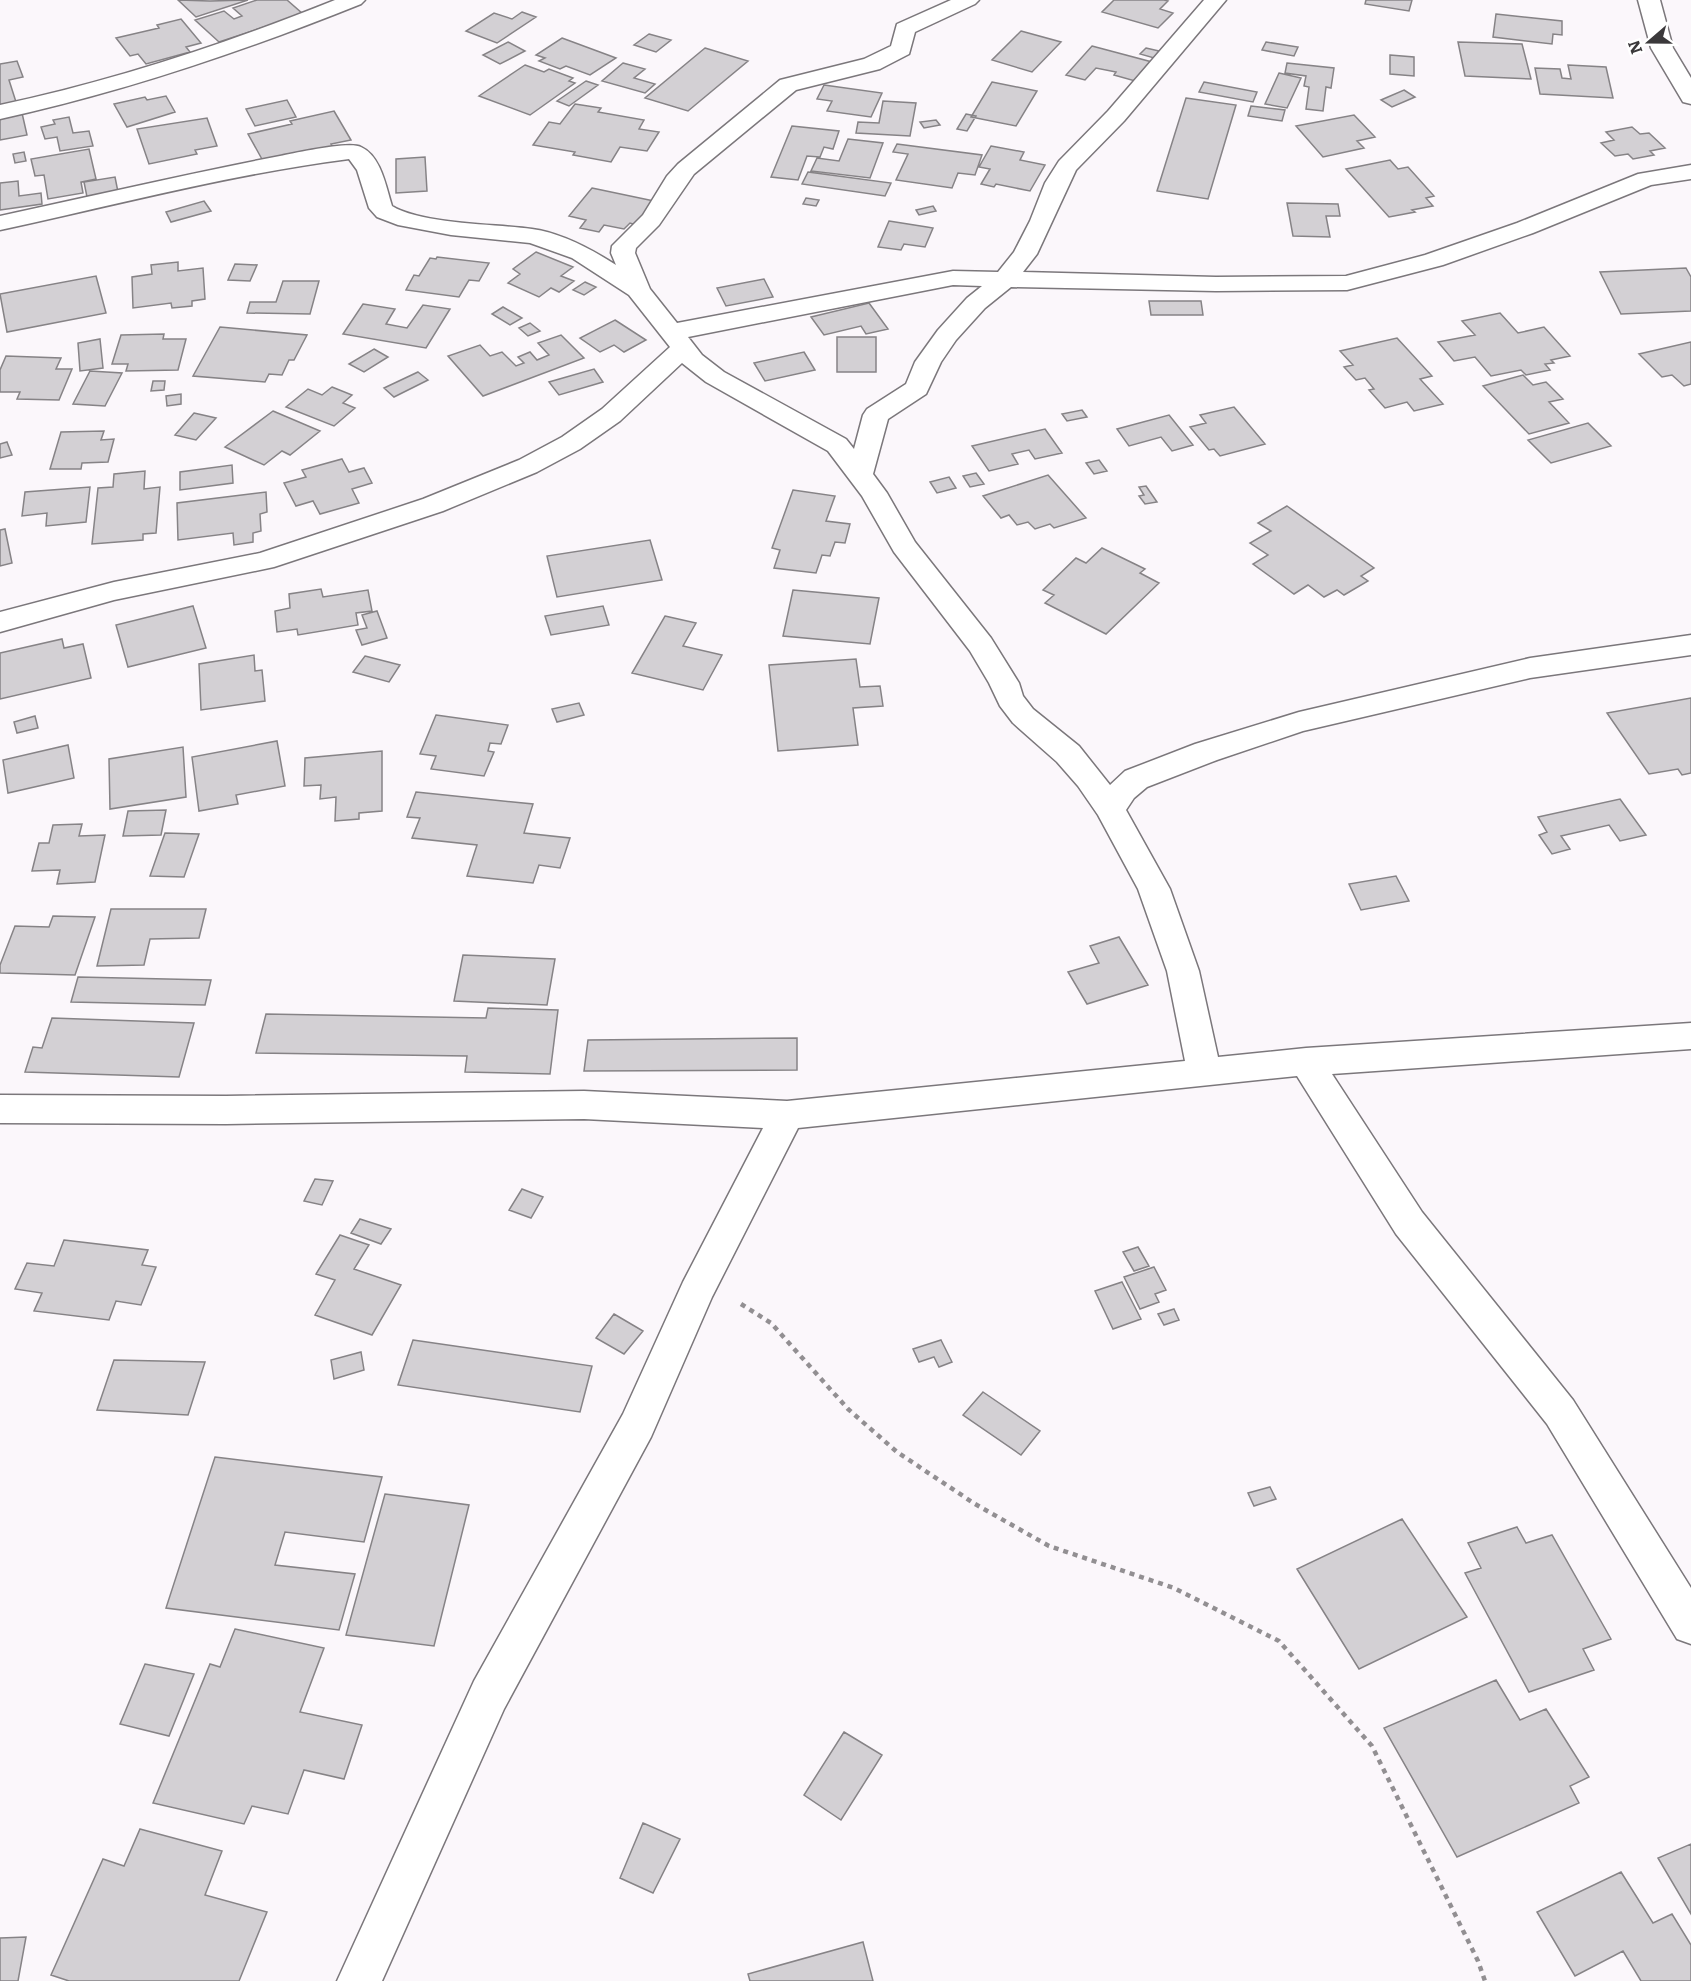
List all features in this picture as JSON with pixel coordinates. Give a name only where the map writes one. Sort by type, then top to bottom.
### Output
[{"type":"street","points":[[0,112],[66,98],[281,29],[354,0]]},
{"type":"street","points":[[968,0],[905,29],[902,49],[878,62],[788,85],[760,105],[675,179],[652,219],[624,246],[623,253],[638,290],[693,360],[715,376],[837,445],[874,493],[904,546],[981,645],[1010,699],[1023,716],[1068,754],[1089,778],[1110,809],[1158,899],[1184,971],[1204,1073]]},
{"type":"street","points":[[860,474],[876,415],[917,388],[928,362],[947,335],[976,303],[1003,280],[1025,254],[1042,221],[1056,183],[1067,166],[1116,116],[1215,0]]},
{"type":"street","points":[[1649,0],[1662,48],[1691,97]]},
{"type":"street","points":[[0,223],[234,172],[306,158],[354,152],[369,170],[381,208],[390,215],[451,228],[545,239],[590,259],[638,290]]},
{"type":"street","points":[[0,622],[114,591],[264,561],[433,505],[528,466],[571,443],[611,415],[677,340],[841,301],[953,278],[1216,284],[1347,282],[1434,260],[1525,228],[1646,179],[1691,172]]},
{"type":"street","points":[[1110,809],[1123,790],[1136,779],[1206,752],[1299,722],[1530,668],[1691,645]]},
{"type":"street","points":[[0,1109],[226,1110],[584,1105],[787,1115],[1306,1062],[1691,1036]]},
{"type":"street","points":[[1306,1062],[1409,1223],[1560,1412],[1691,1625]]},
{"type":"street","points":[[359,1981],[489,1695],[637,1425],[696,1293],[787,1115]]},
{"type":"path","points":[[696,1293],[739,1303],[771,1323],[848,1409],[897,1452],[975,1504],[1049,1546],[1174,1588],[1279,1641],[1372,1746],[1478,1961],[1485,1981]]},
{"type":"building","points":[[178,0],[210,1],[248,0],[196,17]]},
{"type":"building","points":[[257,0],[287,0],[303,14],[219,42],[195,20],[224,11],[234,19],[242,16],[233,8]]},
{"type":"building","points":[[1114,0],[1164,0],[1168,1],[1160,9],[1173,13],[1158,28],[1102,12]]},
{"type":"building","points":[[1366,0],[1412,0],[1409,11],[1365,4]]},
{"type":"building","points":[[522,12],[536,17],[497,43],[466,31],[494,13],[512,19]]},
{"type":"building","points":[[1496,14],[1562,21],[1562,35],[1553,34],[1552,44],[1493,37]]},
{"type":"building","points":[[181,19],[201,43],[186,47],[190,52],[146,64],[138,54],[130,56],[116,38],[159,28],[157,25]]},
{"type":"building","points":[[1021,31],[1061,42],[1032,72],[992,60]]},
{"type":"building","points":[[649,34],[671,40],[656,52],[634,45]]},
{"type":"building","points":[[562,38],[616,58],[590,75],[566,66],[560,69],[539,61],[545,58],[536,55]]},
{"type":"building","points":[[508,42],[525,51],[500,64],[483,55]]},
{"type":"building","points":[[1266,42],[1298,47],[1294,56],[1262,50]]},
{"type":"building","points":[[1458,42],[1522,44],[1531,79],[1465,76]]},
{"type":"building","points":[[1092,46],[1152,62],[1135,81],[1114,75],[1116,72],[1096,68],[1085,80],[1066,75]]},
{"type":"building","points":[[705,48],[748,61],[688,111],[645,98]]},
{"type":"building","points":[[1146,48],[1159,51],[1154,58],[1140,54]]},
{"type":"building","points":[[1390,55],[1414,57],[1414,76],[1390,74]]},
{"type":"building","points":[[17,61],[23,77],[9,80],[16,102],[0,105],[0,64]]},
{"type":"building","points":[[623,63],[645,69],[634,78],[655,84],[645,93],[602,81]]},
{"type":"building","points":[[1287,63],[1334,68],[1331,88],[1326,87],[1323,111],[1306,109],[1309,87],[1304,86],[1306,76],[1285,73]]},
{"type":"building","points":[[525,65],[544,72],[549,69],[573,78],[569,81],[575,83],[530,115],[479,96]]},
{"type":"building","points":[[1568,65],[1606,67],[1613,98],[1540,94],[1535,68],[1560,69],[1562,78],[1571,79]]},
{"type":"building","points":[[1279,73],[1301,78],[1287,108],[1265,104]]},
{"type":"building","points":[[586,81],[598,85],[569,106],[557,101]]},
{"type":"building","points":[[992,82],[1037,91],[1016,126],[971,117]]},
{"type":"building","points":[[1204,82],[1257,92],[1253,102],[1199,92]]},
{"type":"building","points":[[824,85],[882,93],[871,117],[827,111],[832,101],[817,99]]},
{"type":"building","points":[[1404,90],[1415,97],[1392,107],[1381,100]]},
{"type":"building","points":[[166,96],[175,112],[127,127],[114,104],[145,97],[147,100]]},
{"type":"building","points":[[1186,98],[1236,105],[1208,199],[1157,191]]},
{"type":"building","points":[[287,100],[296,117],[255,126],[246,109]]},
{"type":"building","points":[[883,101],[916,103],[910,136],[856,133],[858,122],[879,123]]},
{"type":"building","points":[[575,104],[601,108],[598,112],[644,120],[639,129],[659,132],[647,151],[620,147],[611,162],[573,155],[575,152],[533,145],[549,122],[560,124]]},
{"type":"building","points":[[1251,106],[1285,110],[1282,121],[1248,116]]},
{"type":"building","points":[[334,111],[351,140],[331,144],[334,149],[312,154],[310,150],[263,161],[248,134],[292,124],[290,121]]},
{"type":"building","points":[[22,113],[27,135],[0,140],[0,117]]},
{"type":"building","points":[[966,114],[976,116],[967,131],[957,129]]},
{"type":"building","points":[[1354,115],[1375,137],[1357,141],[1364,148],[1323,157],[1296,126]]},
{"type":"building","points":[[69,117],[73,133],[89,131],[93,146],[60,151],[57,137],[45,139],[41,127],[55,124],[53,120]]},
{"type":"building","points":[[207,118],[217,146],[195,150],[197,154],[149,164],[137,129]]},
{"type":"building","points":[[936,120],[940,125],[924,128],[920,122]]},
{"type":"building","points":[[792,126],[839,131],[833,149],[824,147],[820,157],[807,156],[798,180],[771,177]]},
{"type":"building","points":[[1632,127],[1640,134],[1649,133],[1665,148],[1650,151],[1654,155],[1633,159],[1628,154],[1615,156],[1601,143],[1614,140],[1606,132]]},
{"type":"building","points":[[848,139],[883,143],[870,178],[811,171],[817,158],[839,161]]},
{"type":"building","points":[[897,144],[982,155],[975,175],[958,173],[952,188],[896,180],[908,154],[893,152]]},
{"type":"building","points":[[991,146],[1024,152],[1020,160],[1045,165],[1030,191],[996,184],[994,187],[981,184],[990,169],[979,167]]},
{"type":"building","points":[[89,149],[96,179],[81,182],[83,193],[48,199],[44,175],[35,176],[31,159]]},
{"type":"building","points":[[24,152],[26,161],[15,163],[13,154]]},
{"type":"building","points":[[425,157],[427,191],[396,193],[396,159]]},
{"type":"building","points":[[1390,160],[1398,169],[1408,167],[1434,196],[1426,198],[1433,206],[1389,217],[1346,169]]},
{"type":"building","points":[[808,172],[891,183],[885,196],[802,184]]},
{"type":"building","points":[[115,177],[118,192],[87,197],[84,182]]},
{"type":"building","points":[[18,181],[19,196],[41,193],[42,204],[0,210],[0,183]]},
{"type":"building","points":[[592,188],[654,201],[636,225],[630,223],[624,229],[604,225],[599,232],[580,228],[586,220],[569,216]]},
{"type":"building","points":[[806,198],[819,200],[816,206],[803,204]]},
{"type":"building","points":[[204,201],[211,211],[171,222],[166,212]]},
{"type":"building","points":[[1287,203],[1338,204],[1340,216],[1326,216],[1330,237],[1293,236]]},
{"type":"building","points":[[933,206],[936,211],[919,215],[916,210]]},
{"type":"building","points":[[889,221],[933,228],[925,247],[904,244],[901,250],[878,247]]},
{"type":"building","points":[[536,252],[573,267],[561,276],[574,281],[559,292],[551,288],[539,297],[508,283],[520,274],[513,269]]},
{"type":"building","points":[[437,257],[489,263],[479,281],[469,280],[459,297],[406,290],[414,275],[419,276],[430,258],[436,259]]},
{"type":"building","points":[[178,262],[178,271],[203,268],[205,299],[192,301],[192,306],[172,308],[171,303],[133,308],[132,277],[152,274],[151,265]]},
{"type":"building","points":[[235,264],[257,265],[250,281],[228,280]]},
{"type":"building","points":[[1686,268],[1691,277],[1691,311],[1621,314],[1600,272]]},
{"type":"building","points":[[96,276],[106,313],[7,332],[0,294]]},
{"type":"building","points":[[764,279],[773,297],[726,306],[717,288]]},
{"type":"building","points":[[283,281],[319,281],[310,314],[247,313],[250,302],[276,302]]},
{"type":"building","points":[[585,282],[596,287],[584,295],[573,290]]},
{"type":"building","points":[[1149,301],[1201,301],[1203,315],[1151,315]]},
{"type":"building","points":[[869,303],[888,329],[866,334],[861,326],[824,335],[811,317]]},
{"type":"building","points":[[363,304],[395,309],[386,324],[407,328],[423,305],[450,309],[426,348],[343,334]]},
{"type":"building","points":[[503,307],[522,318],[510,325],[492,314]]},
{"type":"building","points":[[1500,313],[1518,333],[1544,327],[1570,356],[1551,360],[1554,363],[1545,364],[1550,370],[1526,375],[1521,370],[1491,376],[1475,357],[1454,361],[1438,342],[1475,335],[1462,321]]},
{"type":"building","points":[[615,320],[646,340],[624,352],[614,345],[600,352],[580,338]]},
{"type":"building","points":[[530,323],[540,331],[528,336],[519,328]]},
{"type":"building","points":[[220,327],[307,335],[294,360],[289,360],[282,375],[269,374],[265,382],[193,376]]},
{"type":"building","points":[[164,334],[163,339],[186,339],[178,370],[126,371],[128,364],[112,364],[121,335]]},
{"type":"building","points":[[561,335],[584,358],[483,396],[448,356],[480,345],[490,356],[502,352],[516,366],[524,363],[518,357],[530,352],[537,360],[549,355],[538,343]]},
{"type":"building","points":[[837,337],[876,337],[876,372],[837,372]]},
{"type":"building","points":[[1397,338],[1432,376],[1420,379],[1443,404],[1414,411],[1407,402],[1385,408],[1369,390],[1374,389],[1365,378],[1356,380],[1344,367],[1353,365],[1340,351]]},
{"type":"building","points":[[100,339],[103,368],[80,371],[78,343]]},
{"type":"building","points":[[1691,342],[1691,384],[1684,386],[1672,375],[1662,377],[1639,354]]},
{"type":"building","points":[[374,349],[388,357],[364,372],[349,364]]},
{"type":"building","points":[[804,352],[815,370],[765,381],[754,363]]},
{"type":"building","points":[[6,356],[61,358],[56,369],[72,369],[59,400],[17,399],[20,392],[0,392],[0,370]]},
{"type":"building","points":[[594,369],[603,382],[559,395],[549,382]]},
{"type":"building","points":[[90,371],[122,373],[105,406],[73,404]]},
{"type":"building","points":[[418,372],[428,380],[394,397],[384,388]]},
{"type":"building","points":[[1523,375],[1533,385],[1546,382],[1563,399],[1549,402],[1569,423],[1529,434],[1483,386]]},
{"type":"building","points":[[153,381],[165,381],[164,390],[151,391]]},
{"type":"building","points":[[332,387],[352,395],[343,403],[355,408],[334,426],[286,407],[308,389],[322,395]]},
{"type":"building","points":[[181,394],[181,404],[167,406],[166,396]]},
{"type":"building","points":[[1234,407],[1265,444],[1220,456],[1214,449],[1209,450],[1190,427],[1206,423],[1200,415]]},
{"type":"building","points":[[1082,410],[1087,417],[1067,421],[1062,414]]},
{"type":"building","points":[[273,411],[320,431],[290,455],[282,451],[264,465],[225,447]]},
{"type":"building","points":[[194,413],[216,418],[196,440],[175,435]]},
{"type":"building","points":[[1169,415],[1193,445],[1172,451],[1161,437],[1129,446],[1117,429]]},
{"type":"building","points":[[1588,423],[1611,446],[1551,463],[1528,440]]},
{"type":"building","points":[[1045,429],[1062,453],[1035,459],[1029,450],[1012,454],[1018,464],[989,471],[972,446]]},
{"type":"building","points":[[104,431],[101,440],[114,439],[108,462],[82,463],[81,469],[50,469],[61,432]]},
{"type":"building","points":[[7,442],[12,455],[0,458],[0,444]]},
{"type":"building","points":[[342,459],[349,472],[364,468],[372,483],[352,489],[359,503],[320,514],[313,501],[296,506],[284,483],[306,477],[302,470]]},
{"type":"building","points":[[1099,460],[1107,471],[1094,474],[1086,463]]},
{"type":"building","points":[[232,465],[233,483],[180,490],[180,472]]},
{"type":"building","points":[[145,471],[144,489],[160,487],[156,533],[143,534],[143,540],[92,544],[98,488],[113,487],[114,474]]},
{"type":"building","points":[[976,473],[984,484],[970,487],[963,476]]},
{"type":"building","points":[[1048,475],[1086,518],[1054,528],[1050,524],[1035,529],[1028,522],[1017,525],[1009,515],[1001,518],[983,496]]},
{"type":"building","points":[[949,477],[956,488],[937,493],[930,482]]},
{"type":"building","points":[[1146,486],[1157,502],[1145,504],[1139,496],[1144,495],[1139,487]]},
{"type":"building","points":[[90,487],[86,522],[46,526],[47,513],[22,516],[25,492]]},
{"type":"building","points":[[793,490],[835,496],[826,521],[850,524],[845,543],[835,542],[830,556],[822,555],[816,573],[774,568],[780,550],[772,548]]},
{"type":"building","points":[[266,492],[267,512],[260,514],[261,531],[253,533],[253,542],[234,545],[233,533],[178,540],[177,503]]},
{"type":"building","points":[[1287,506],[1374,568],[1361,576],[1368,581],[1344,595],[1337,590],[1324,597],[1308,585],[1294,594],[1253,564],[1268,555],[1250,543],[1271,531],[1258,523]]},
{"type":"building","points":[[5,529],[12,563],[0,566],[0,530]]},
{"type":"building","points":[[650,540],[662,580],[557,597],[547,556]]},
{"type":"building","points":[[1102,548],[1145,569],[1140,573],[1159,583],[1106,634],[1045,603],[1054,595],[1043,590],[1076,558],[1086,563]]},
{"type":"building","points":[[321,589],[323,597],[368,590],[372,611],[356,613],[358,625],[298,635],[297,629],[277,632],[275,611],[290,608],[289,594]]},
{"type":"building","points":[[793,590],[879,598],[870,644],[783,636]]},
{"type":"building","points":[[193,606],[206,648],[128,667],[116,625]]},
{"type":"building","points":[[603,606],[609,625],[551,635],[545,616]]},
{"type":"building","points":[[377,611],[387,638],[362,645],[356,630],[367,628],[362,615]]},
{"type":"building","points":[[665,616],[696,623],[683,646],[722,655],[703,690],[632,673]]},
{"type":"building","points":[[62,639],[64,648],[83,644],[91,678],[0,699],[0,653]]},
{"type":"building","points":[[254,655],[255,671],[262,670],[265,701],[201,710],[199,664]]},
{"type":"building","points":[[365,656],[400,665],[389,682],[353,672]]},
{"type":"building","points":[[856,659],[860,687],[880,686],[883,706],[853,708],[858,745],[778,751],[769,665]]},
{"type":"building","points":[[1691,698],[1691,773],[1682,775],[1678,769],[1649,774],[1607,713]]},
{"type":"building","points":[[579,703],[584,715],[557,722],[552,709]]},
{"type":"building","points":[[436,715],[508,725],[501,744],[490,743],[488,751],[494,752],[484,776],[431,769],[436,756],[420,754]]},
{"type":"building","points":[[35,716],[38,728],[17,733],[14,722]]},
{"type":"building","points":[[277,741],[285,786],[236,795],[238,804],[199,811],[192,757]]},
{"type":"building","points":[[68,745],[74,778],[8,793],[3,760]]},
{"type":"building","points":[[183,747],[186,797],[110,809],[109,759]]},
{"type":"building","points":[[382,751],[382,811],[359,813],[359,819],[335,821],[336,797],[320,799],[321,785],[304,786],[305,758]]},
{"type":"building","points":[[416,792],[533,804],[524,833],[570,838],[560,868],[539,865],[533,883],[467,876],[477,845],[412,838],[420,818],[407,817]]},
{"type":"building","points":[[1620,799],[1646,835],[1620,841],[1609,825],[1561,836],[1570,849],[1552,854],[1539,835],[1547,832],[1538,817]]},
{"type":"building","points":[[166,810],[161,835],[123,836],[128,811]]},
{"type":"building","points":[[82,824],[79,836],[105,835],[95,882],[57,884],[60,870],[32,871],[39,843],[49,843],[53,825]]},
{"type":"building","points":[[165,833],[199,834],[184,877],[150,876]]},
{"type":"building","points":[[1396,876],[1409,901],[1361,910],[1349,884]]},
{"type":"building","points":[[111,909],[206,909],[199,938],[150,939],[144,965],[97,966]]},
{"type":"building","points":[[53,916],[95,917],[75,975],[0,973],[0,965],[15,926],[49,927]]},
{"type":"building","points":[[1119,937],[1148,985],[1087,1004],[1068,972],[1099,963],[1090,946]]},
{"type":"building","points":[[463,955],[555,959],[547,1005],[454,1001]]},
{"type":"building","points":[[78,977],[211,980],[205,1005],[71,1002]]},
{"type":"building","points":[[488,1008],[558,1010],[550,1074],[465,1072],[467,1056],[256,1053],[266,1014],[486,1018]]},
{"type":"building","points":[[52,1018],[194,1023],[179,1077],[25,1072],[33,1047],[42,1048]]},
{"type":"building","points":[[797,1038],[797,1070],[584,1071],[588,1040]]},
{"type":"building","points":[[315,1179],[333,1181],[322,1205],[304,1201]]},
{"type":"building","points":[[522,1189],[543,1197],[531,1218],[509,1210]]},
{"type":"building","points":[[360,1219],[391,1229],[381,1244],[351,1233]]},
{"type":"building","points":[[340,1235],[369,1245],[354,1269],[401,1285],[372,1335],[315,1315],[335,1280],[316,1274]]},
{"type":"building","points":[[64,1240],[148,1250],[142,1265],[156,1267],[141,1305],[116,1301],[109,1320],[34,1311],[42,1293],[15,1289],[27,1263],[54,1266]]},
{"type":"building","points":[[1138,1247],[1149,1266],[1134,1271],[1123,1252]]},
{"type":"building","points":[[1154,1267],[1166,1290],[1155,1294],[1159,1302],[1140,1309],[1124,1277]]},
{"type":"building","points":[[1122,1282],[1141,1319],[1113,1329],[1095,1291]]},
{"type":"building","points":[[1174,1309],[1179,1320],[1164,1325],[1158,1314]]},
{"type":"building","points":[[614,1314],[643,1331],[624,1354],[596,1338]]},
{"type":"building","points":[[413,1340],[592,1366],[580,1412],[398,1385]]},
{"type":"building","points":[[941,1340],[952,1362],[939,1367],[934,1357],[919,1362],[913,1349]]},
{"type":"building","points":[[361,1352],[364,1370],[334,1379],[331,1360]]},
{"type":"building","points":[[114,1360],[205,1362],[188,1415],[97,1410]]},
{"type":"building","points":[[983,1392],[1040,1431],[1021,1455],[963,1415]]},
{"type":"building","points":[[215,1457],[382,1477],[364,1542],[285,1532],[275,1565],[355,1574],[339,1630],[166,1608]]},
{"type":"building","points":[[1270,1487],[1276,1499],[1254,1506],[1248,1493]]},
{"type":"building","points":[[385,1494],[469,1505],[434,1646],[346,1635]]},
{"type":"building","points":[[1402,1519],[1467,1617],[1359,1669],[1297,1569]]},
{"type":"building","points":[[1517,1527],[1526,1543],[1552,1535],[1611,1639],[1583,1649],[1594,1670],[1529,1692],[1465,1573],[1481,1568],[1468,1543]]},
{"type":"building","points":[[235,1629],[324,1648],[300,1712],[362,1725],[344,1779],[304,1770],[288,1814],[252,1806],[244,1824],[153,1803],[210,1664],[220,1667]]},
{"type":"building","points":[[145,1664],[194,1674],[169,1736],[120,1724]]},
{"type":"building","points":[[1496,1680],[1520,1720],[1546,1709],[1589,1777],[1570,1786],[1579,1803],[1457,1857],[1384,1728]]},
{"type":"building","points":[[844,1732],[882,1755],[841,1820],[804,1795]]},
{"type":"building","points":[[643,1823],[680,1839],[653,1893],[620,1878]]},
{"type":"building","points":[[140,1829],[222,1851],[205,1895],[267,1912],[239,1981],[69,1981],[51,1975],[103,1859],[124,1866]]},
{"type":"building","points":[[1691,1844],[1691,1914],[1658,1858]]},
{"type":"building","points":[[1621,1872],[1653,1923],[1672,1914],[1691,1945],[1691,1981],[1641,1981],[1623,1951],[1575,1976],[1537,1912]]},
{"type":"building","points":[[26,1937],[18,1981],[0,1981],[0,1938]]},
{"type":"building","points":[[863,1942],[873,1981],[750,1981],[748,1974]]}]
